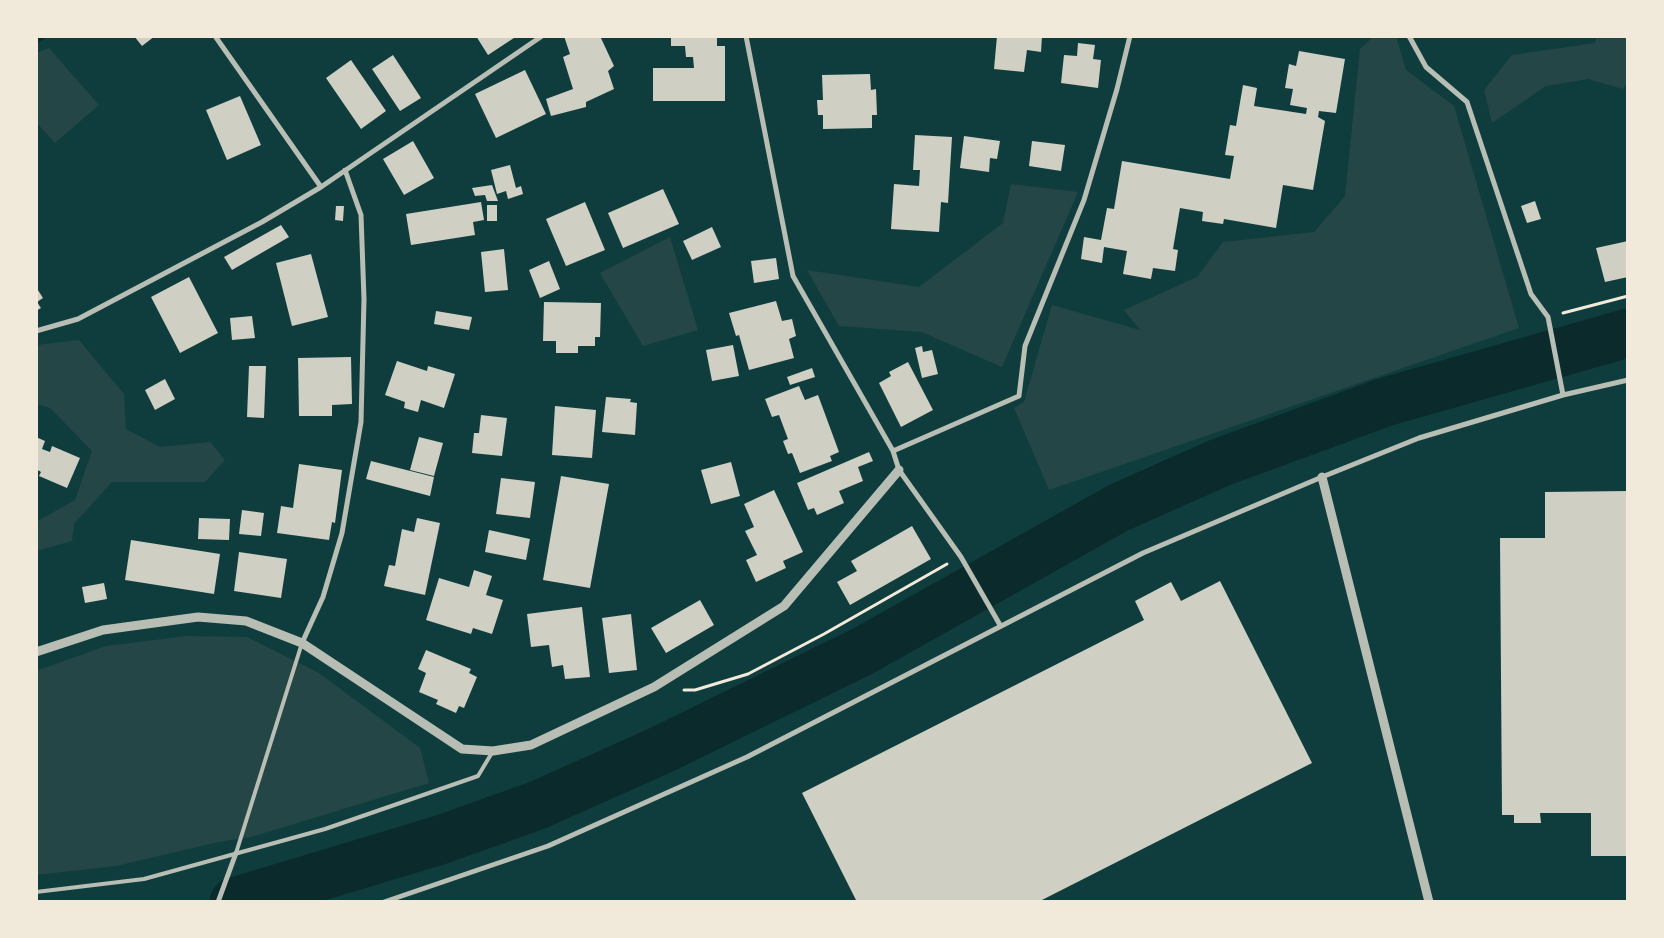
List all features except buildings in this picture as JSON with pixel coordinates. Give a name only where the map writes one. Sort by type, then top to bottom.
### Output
[{"type":"street","points":[[215,36],[321,187]]},
{"type":"street","points":[[36,331],[78,319],[190,261],[321,187],[542,36]]},
{"type":"street","points":[[746,36],[794,276],[893,451],[899,470],[961,557],[1000,625]]},
{"type":"street","points":[[893,451],[1019,396],[1025,346],[1084,200],[1117,89],[1130,36]]},
{"type":"street","points":[[1409,36],[1426,67],[1467,102],[1530,294],[1548,317],[1563,395]]},
{"type":"street","points":[[302,643],[323,597],[342,533],[361,422],[364,299],[361,215],[345,170]]},
{"type":"street","points":[[384,902],[548,846],[747,757],[1143,553],[1322,476],[1419,438],[1563,395],[1628,380]]},
{"type":"street","points":[[36,652],[103,630],[198,617],[246,621],[302,643],[462,749],[493,751],[531,745],[654,687],[784,606],[899,470]]},
{"type":"street","points":[[1322,476],[1429,902]]},
{"type":"street","points":[[218,902],[236,853]]},
{"type":"lane","points":[[236,853],[302,643]]},
{"type":"lane","points":[[36,892],[144,879],[325,829],[478,776],[493,751]]},
{"type":"path","points":[[1548,317],[1628,296]]},
{"type":"path","points":[[654,687],[695,690],[748,674],[824,634],[961,557]]},
{"type":"shaded area","points":[[1374,36],[1396,36],[1406,70],[1454,106],[1519,328],[1049,490],[1014,408],[1024,402],[1052,305],[1140,330],[1124,310],[1197,277],[1223,242],[1314,232],[1345,196],[1360,49]]},
{"type":"shaded area","points":[[1597,36],[1628,36],[1628,82],[1623,89],[1588,79],[1546,86],[1492,123],[1484,90],[1512,55],[1595,43]]},
{"type":"shaded area","points":[[49,48],[99,105],[55,143],[36,122],[36,53]]},
{"type":"shaded area","points":[[1011,184],[1078,192],[1002,367],[922,332],[839,326],[807,270],[919,287],[1003,223]]},
{"type":"shaded area","points":[[670,237],[698,330],[643,346],[600,273]]},
{"type":"shaded area","points":[[79,340],[124,394],[126,429],[160,447],[210,442],[225,460],[205,482],[112,482],[74,524],[72,541],[36,551],[36,522],[75,500],[92,451],[50,408],[36,404],[36,345]]},
{"type":"shaded area","points":[[187,636],[247,637],[319,673],[420,748],[429,783],[251,837],[223,841],[116,866],[36,875],[36,671],[106,646]]},
{"type":"waterway","points":[[36,39],[41,36]]},
{"type":"waterway","points":[[234,902],[440,840],[538,805],[663,749],[863,651],[1118,508],[1219,463],[1385,402],[1628,333]]}]
